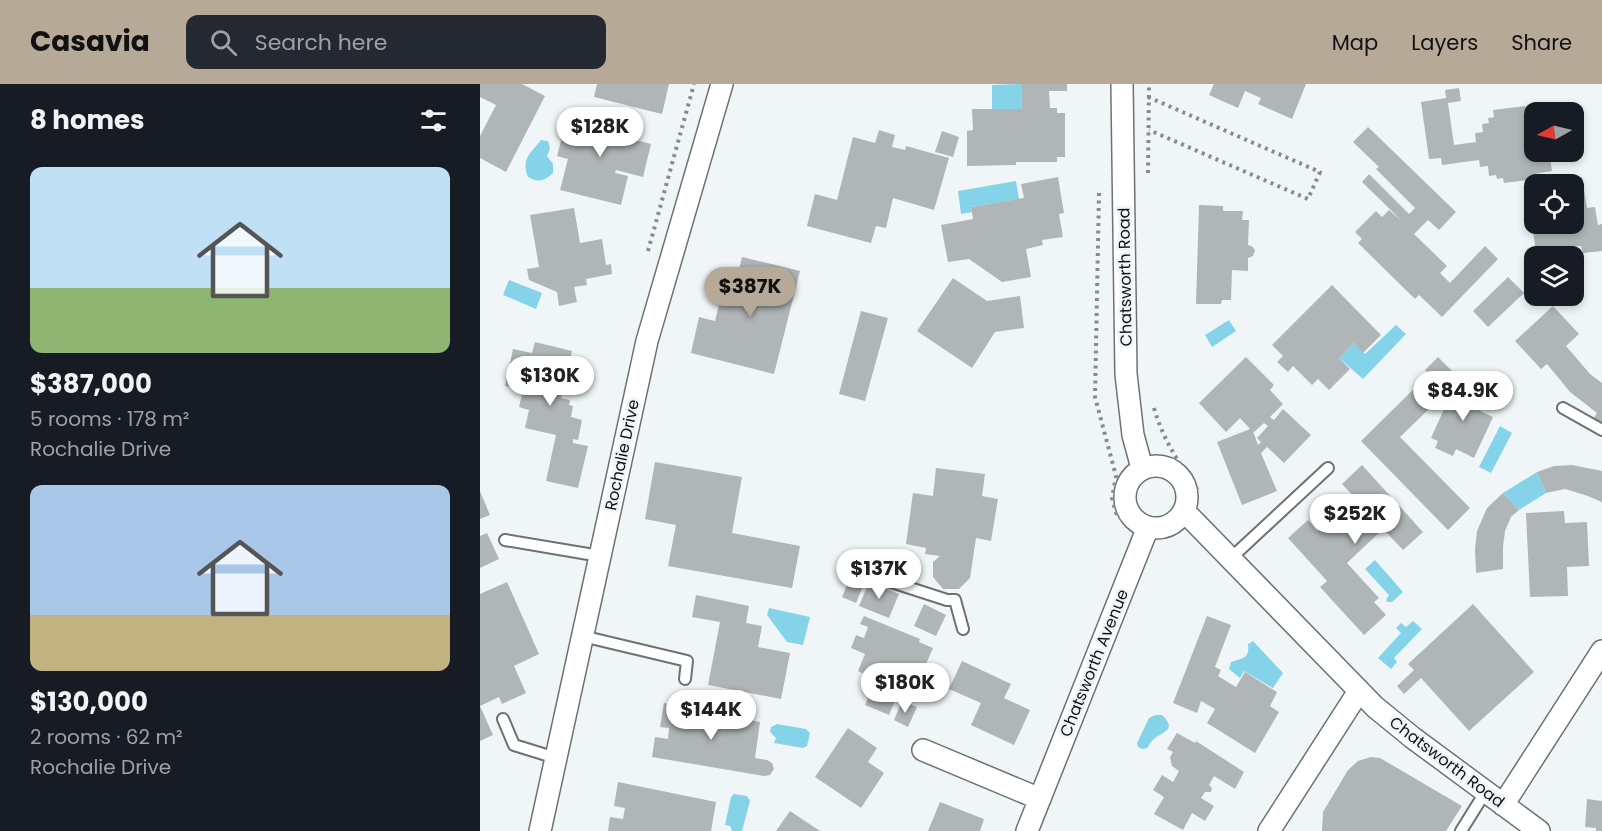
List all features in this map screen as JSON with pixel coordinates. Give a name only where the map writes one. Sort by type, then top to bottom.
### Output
[{"type":"street","name":"Rochalie Drive","points":[[540,831],[647,341],[722,84]]},
{"type":"street","name":"Chatsworth Road","points":[[1122,85],[1126,374],[1133,435],[1142,468]]},
{"type":"street","points":[[1154,465],[1164,466],[1173,470],[1182,479],[1187,492],[1184,511],[1169,525],[1161,528],[1138,527],[1125,503],[1128,483],[1142,468],[1154,465]]},
{"type":"street","name":"Chatsworth Road","points":[[1184,511],[1375,707],[1413,738],[1539,831]]},
{"type":"street","name":"Chatsworth Avenue","points":[[1027,831],[1138,527]]},
{"type":"street","points":[[1503,805],[1602,651]]},
{"type":"street","points":[[1269,831],[1359,691]]},
{"type":"street","points":[[923,750],[1040,799]]},
{"type":"lane","points":[[1563,408],[1602,430]]},
{"type":"lane","points":[[1230,559],[1328,468]]},
{"type":"lane","points":[[506,540],[600,556]]},
{"type":"lane","points":[[882,579],[947,600],[955,600],[963,629]]},
{"type":"lane","points":[[582,636],[687,661],[684,679]]},
{"type":"lane","points":[[503,719],[514,745],[556,758]]},
{"type":"lane","points":[[1461,831],[1485,791]]},
{"type":"path","points":[[1148,178],[1149,84]]},
{"type":"path","points":[[1122,85],[1320,172],[1308,199],[1124,121]]},
{"type":"path","points":[[1099,188],[1095,397],[1116,476],[1112,498],[1116,513],[1138,527]]},
{"type":"path","points":[[1152,400],[1160,428],[1172,453],[1204,500]]},
{"type":"water","points":[[1021,84],[1022,109],[992,109],[992,85]]},
{"type":"water","points":[[541,140],[548,141],[550,148],[547,156],[553,164],[553,173],[544,179],[535,180],[528,177],[526,161]]},
{"type":"water","points":[[1016,181],[1019,199],[971,207],[972,212],[961,214],[958,191]]},
{"type":"water","points":[[509,280],[542,293],[536,309],[503,295]]},
{"type":"water","points":[[1229,320],[1236,331],[1212,347],[1205,335]]},
{"type":"water","points":[[1396,325],[1406,334],[1363,379],[1339,358],[1354,343],[1365,354]]},
{"type":"water","points":[[1500,426],[1512,433],[1491,473],[1479,467]]},
{"type":"water","points":[[1537,472],[1546,493],[1519,510],[1503,493]]},
{"type":"water","points":[[1375,560],[1403,592],[1392,602],[1386,600],[1389,595],[1365,569]]},
{"type":"water","points":[[769,608],[810,617],[803,645],[787,642],[767,615]]},
{"type":"water","points":[[1413,621],[1422,629],[1394,658],[1397,662],[1391,669],[1378,658],[1401,633],[1396,628],[1401,623],[1406,627]]},
{"type":"water","points":[[1253,641],[1283,673],[1273,688],[1244,671],[1240,678],[1229,669],[1231,662],[1242,659],[1248,653],[1248,644]]},
{"type":"water","points":[[1162,715],[1167,720],[1168,728],[1147,748],[1142,749],[1137,743],[1149,718]]},
{"type":"water","points":[[777,724],[806,729],[810,733],[807,746],[803,748],[774,743],[776,738],[770,732],[771,727]]},
{"type":"water","points":[[734,794],[747,796],[750,801],[742,831],[732,831],[730,826],[725,825],[731,797]]},
{"type":"building","points":[[480,84],[522,84],[545,96],[506,172],[480,158],[480,136],[496,105],[480,97]]},
{"type":"building","points":[[597,84],[669,84],[662,114],[594,97]]},
{"type":"building","points":[[1021,84],[1067,84],[1067,91],[1049,91],[1050,108],[1057,108],[1057,113],[1065,113],[1065,157],[1057,157],[1057,162],[1016,162],[1016,165],[967,166],[967,131],[973,130],[972,109],[1022,109]]},
{"type":"building","points":[[1214,84],[1306,84],[1292,119],[1258,104],[1261,98],[1245,91],[1238,108],[1209,95]]},
{"type":"building","points":[[1459,88],[1461,101],[1448,103],[1454,145],[1476,142],[1475,133],[1483,132],[1482,124],[1489,123],[1488,118],[1494,117],[1493,110],[1524,106],[1524,162],[1551,162],[1552,171],[1524,174],[1524,180],[1504,183],[1503,178],[1497,179],[1496,175],[1489,176],[1488,166],[1480,167],[1479,160],[1442,165],[1441,158],[1429,159],[1421,102],[1446,98],[1445,90]]},
{"type":"building","points":[[580,111],[627,123],[624,137],[651,144],[643,177],[616,170],[615,173],[628,176],[621,205],[560,190],[568,159],[557,156],[566,122],[577,125]]},
{"type":"building","points":[[1368,127],[1456,212],[1439,230],[1428,220],[1414,234],[1447,266],[1440,273],[1450,283],[1485,246],[1498,259],[1442,317],[1419,295],[1415,299],[1358,243],[1362,239],[1355,232],[1376,211],[1382,217],[1389,210],[1402,221],[1362,182],[1369,174],[1409,214],[1415,208],[1376,169],[1379,167],[1353,142]]},
{"type":"building","points":[[879,130],[895,135],[892,147],[905,150],[906,146],[949,158],[934,210],[893,198],[886,228],[876,226],[871,243],[807,226],[815,194],[837,200],[853,137],[875,143]]},
{"type":"building","points":[[942,131],[959,137],[953,157],[935,152]]},
{"type":"building","points":[[1058,177],[1064,213],[1059,214],[1063,237],[1042,240],[1043,245],[1026,249],[1031,277],[1002,282],[969,259],[948,262],[941,225],[973,219],[971,207],[1024,198],[1021,184]]},
{"type":"building","points":[[1584,189],[1587,208],[1595,207],[1598,225],[1602,224],[1602,251],[1584,253],[1584,246],[1535,246],[1533,234],[1584,234]]},
{"type":"building","points":[[1199,205],[1223,206],[1223,211],[1243,211],[1242,220],[1249,220],[1248,245],[1255,251],[1253,256],[1248,258],[1248,271],[1232,270],[1231,300],[1222,300],[1221,304],[1196,304]]},
{"type":"building","points":[[574,208],[580,243],[602,239],[606,265],[611,264],[612,274],[586,279],[587,285],[574,287],[577,302],[559,306],[557,292],[529,280],[527,269],[539,267],[530,215]]},
{"type":"building","points":[[742,257],[800,271],[774,374],[691,353],[699,317],[715,321],[725,281],[736,283]]},
{"type":"building","points":[[1508,277],[1524,293],[1488,327],[1473,311]]},
{"type":"building","points":[[953,278],[987,301],[1020,296],[1024,328],[995,332],[972,368],[917,331]]},
{"type":"building","points":[[1332,285],[1381,335],[1363,353],[1354,343],[1339,358],[1350,369],[1329,390],[1318,379],[1312,385],[1293,366],[1288,372],[1277,362],[1283,356],[1272,345]]},
{"type":"building","points":[[1553,306],[1579,334],[1566,346],[1590,374],[1602,383],[1602,426],[1592,421],[1597,413],[1570,392],[1547,364],[1541,369],[1515,341]]},
{"type":"building","points":[[861,311],[888,318],[865,401],[839,394]]},
{"type":"building","points":[[535,342],[572,351],[566,379],[572,383],[572,388],[568,392],[563,392],[561,398],[570,400],[569,405],[573,406],[571,417],[582,420],[578,440],[573,439],[573,443],[588,446],[578,488],[546,481],[556,435],[525,428],[529,410],[519,407],[523,390],[505,386],[513,349],[532,353]]},
{"type":"building","points":[[1246,357],[1274,385],[1270,390],[1283,404],[1270,417],[1274,420],[1283,409],[1311,435],[1284,463],[1267,447],[1261,453],[1277,491],[1242,505],[1217,442],[1250,429],[1240,418],[1226,432],[1199,403]],"holes":[[[1264,423],[1268,426],[1257,438],[1261,442],[1258,445],[1253,431]]]},
{"type":"building","points":[[1438,357],[1460,379],[1400,437],[1470,508],[1448,530],[1361,441],[1429,374],[1425,370]]},
{"type":"building","points":[[1466,375],[1474,378],[1469,388],[1487,397],[1480,411],[1493,417],[1474,458],[1456,449],[1453,456],[1435,448],[1438,441],[1431,438],[1450,396],[1453,398]]},
{"type":"building","points":[[655,462],[742,477],[732,533],[800,546],[792,588],[668,566],[676,525],[645,519]]},
{"type":"building","points":[[1362,465],[1423,532],[1403,550],[1383,529],[1347,563],[1379,598],[1374,602],[1386,615],[1364,635],[1320,587],[1327,581],[1288,538],[1308,520],[1317,531],[1354,497],[1342,484]]},
{"type":"building","points":[[1572,465],[1602,471],[1602,502],[1565,489],[1546,493],[1537,472],[1554,466]]},
{"type":"building","points":[[936,468],[985,474],[982,496],[998,499],[991,541],[976,538],[970,578],[959,589],[943,589],[933,577],[933,562],[940,556],[925,554],[926,548],[906,544],[913,493],[933,496]]},
{"type":"building","points":[[480,491],[490,515],[480,519]]},
{"type":"building","points":[[1503,493],[1519,510],[1511,517],[1505,531],[1503,569],[1476,573],[1477,531],[1487,508]]},
{"type":"building","points":[[1564,511],[1565,523],[1587,522],[1589,566],[1567,567],[1568,596],[1530,597],[1526,513]]},
{"type":"building","points":[[487,533],[499,559],[480,568],[480,536]]},
{"type":"building","points":[[849,580],[863,586],[856,603],[842,597]]},
{"type":"building","points":[[507,582],[539,654],[514,666],[526,693],[502,704],[499,697],[480,706],[480,594]]},
{"type":"building","points":[[869,582],[899,594],[889,618],[859,606]]},
{"type":"building","points":[[696,595],[749,606],[746,623],[762,626],[758,647],[790,653],[781,699],[708,685],[720,622],[692,617]]},
{"type":"building","points":[[924,604],[946,615],[936,636],[914,626]]},
{"type":"building","points":[[1473,604],[1534,672],[1469,731],[1421,678],[1404,694],[1397,686],[1414,670],[1408,664]]},
{"type":"building","points":[[864,616],[920,639],[919,642],[933,648],[923,671],[910,666],[889,715],[865,705],[876,680],[858,671],[865,654],[851,648],[856,635],[864,638],[868,627],[860,624]]},
{"type":"building","points":[[1207,616],[1231,625],[1215,667],[1221,670],[1218,676],[1236,687],[1245,672],[1277,692],[1270,706],[1279,712],[1255,753],[1207,723],[1215,709],[1201,701],[1197,713],[1173,703]]},
{"type":"building","points":[[962,661],[1011,684],[1004,698],[1030,710],[1014,745],[971,725],[981,703],[949,689]]},
{"type":"building","points":[[910,674],[927,681],[920,699],[903,692]]},
{"type":"building","points":[[902,701],[917,707],[908,727],[894,720]]},
{"type":"building","points":[[664,703],[760,722],[755,758],[767,760],[772,763],[774,769],[770,775],[764,776],[652,757],[655,737],[668,739],[669,728],[660,727]]},
{"type":"building","points":[[480,706],[493,735],[480,741]]},
{"type":"building","points":[[848,728],[877,748],[868,762],[884,773],[861,808],[815,777]]},
{"type":"building","points":[[1177,733],[1195,743],[1196,741],[1244,772],[1235,789],[1214,776],[1209,785],[1212,788],[1211,792],[1205,792],[1201,798],[1214,806],[1205,821],[1192,813],[1183,830],[1154,814],[1164,797],[1153,790],[1162,775],[1173,782],[1179,771],[1172,766],[1170,757],[1173,752],[1167,749]]},
{"type":"building","points":[[1371,757],[1380,758],[1462,806],[1446,831],[1322,831],[1323,812],[1348,770],[1358,761]]},
{"type":"building","points":[[618,782],[716,802],[711,831],[608,831],[610,817],[623,819],[625,808],[614,806]]},
{"type":"building","points":[[1587,799],[1602,801],[1602,831],[1585,827]]},
{"type":"building","points":[[940,802],[984,819],[980,831],[928,831]]},
{"type":"building","points":[[790,811],[820,831],[776,831]]}]
